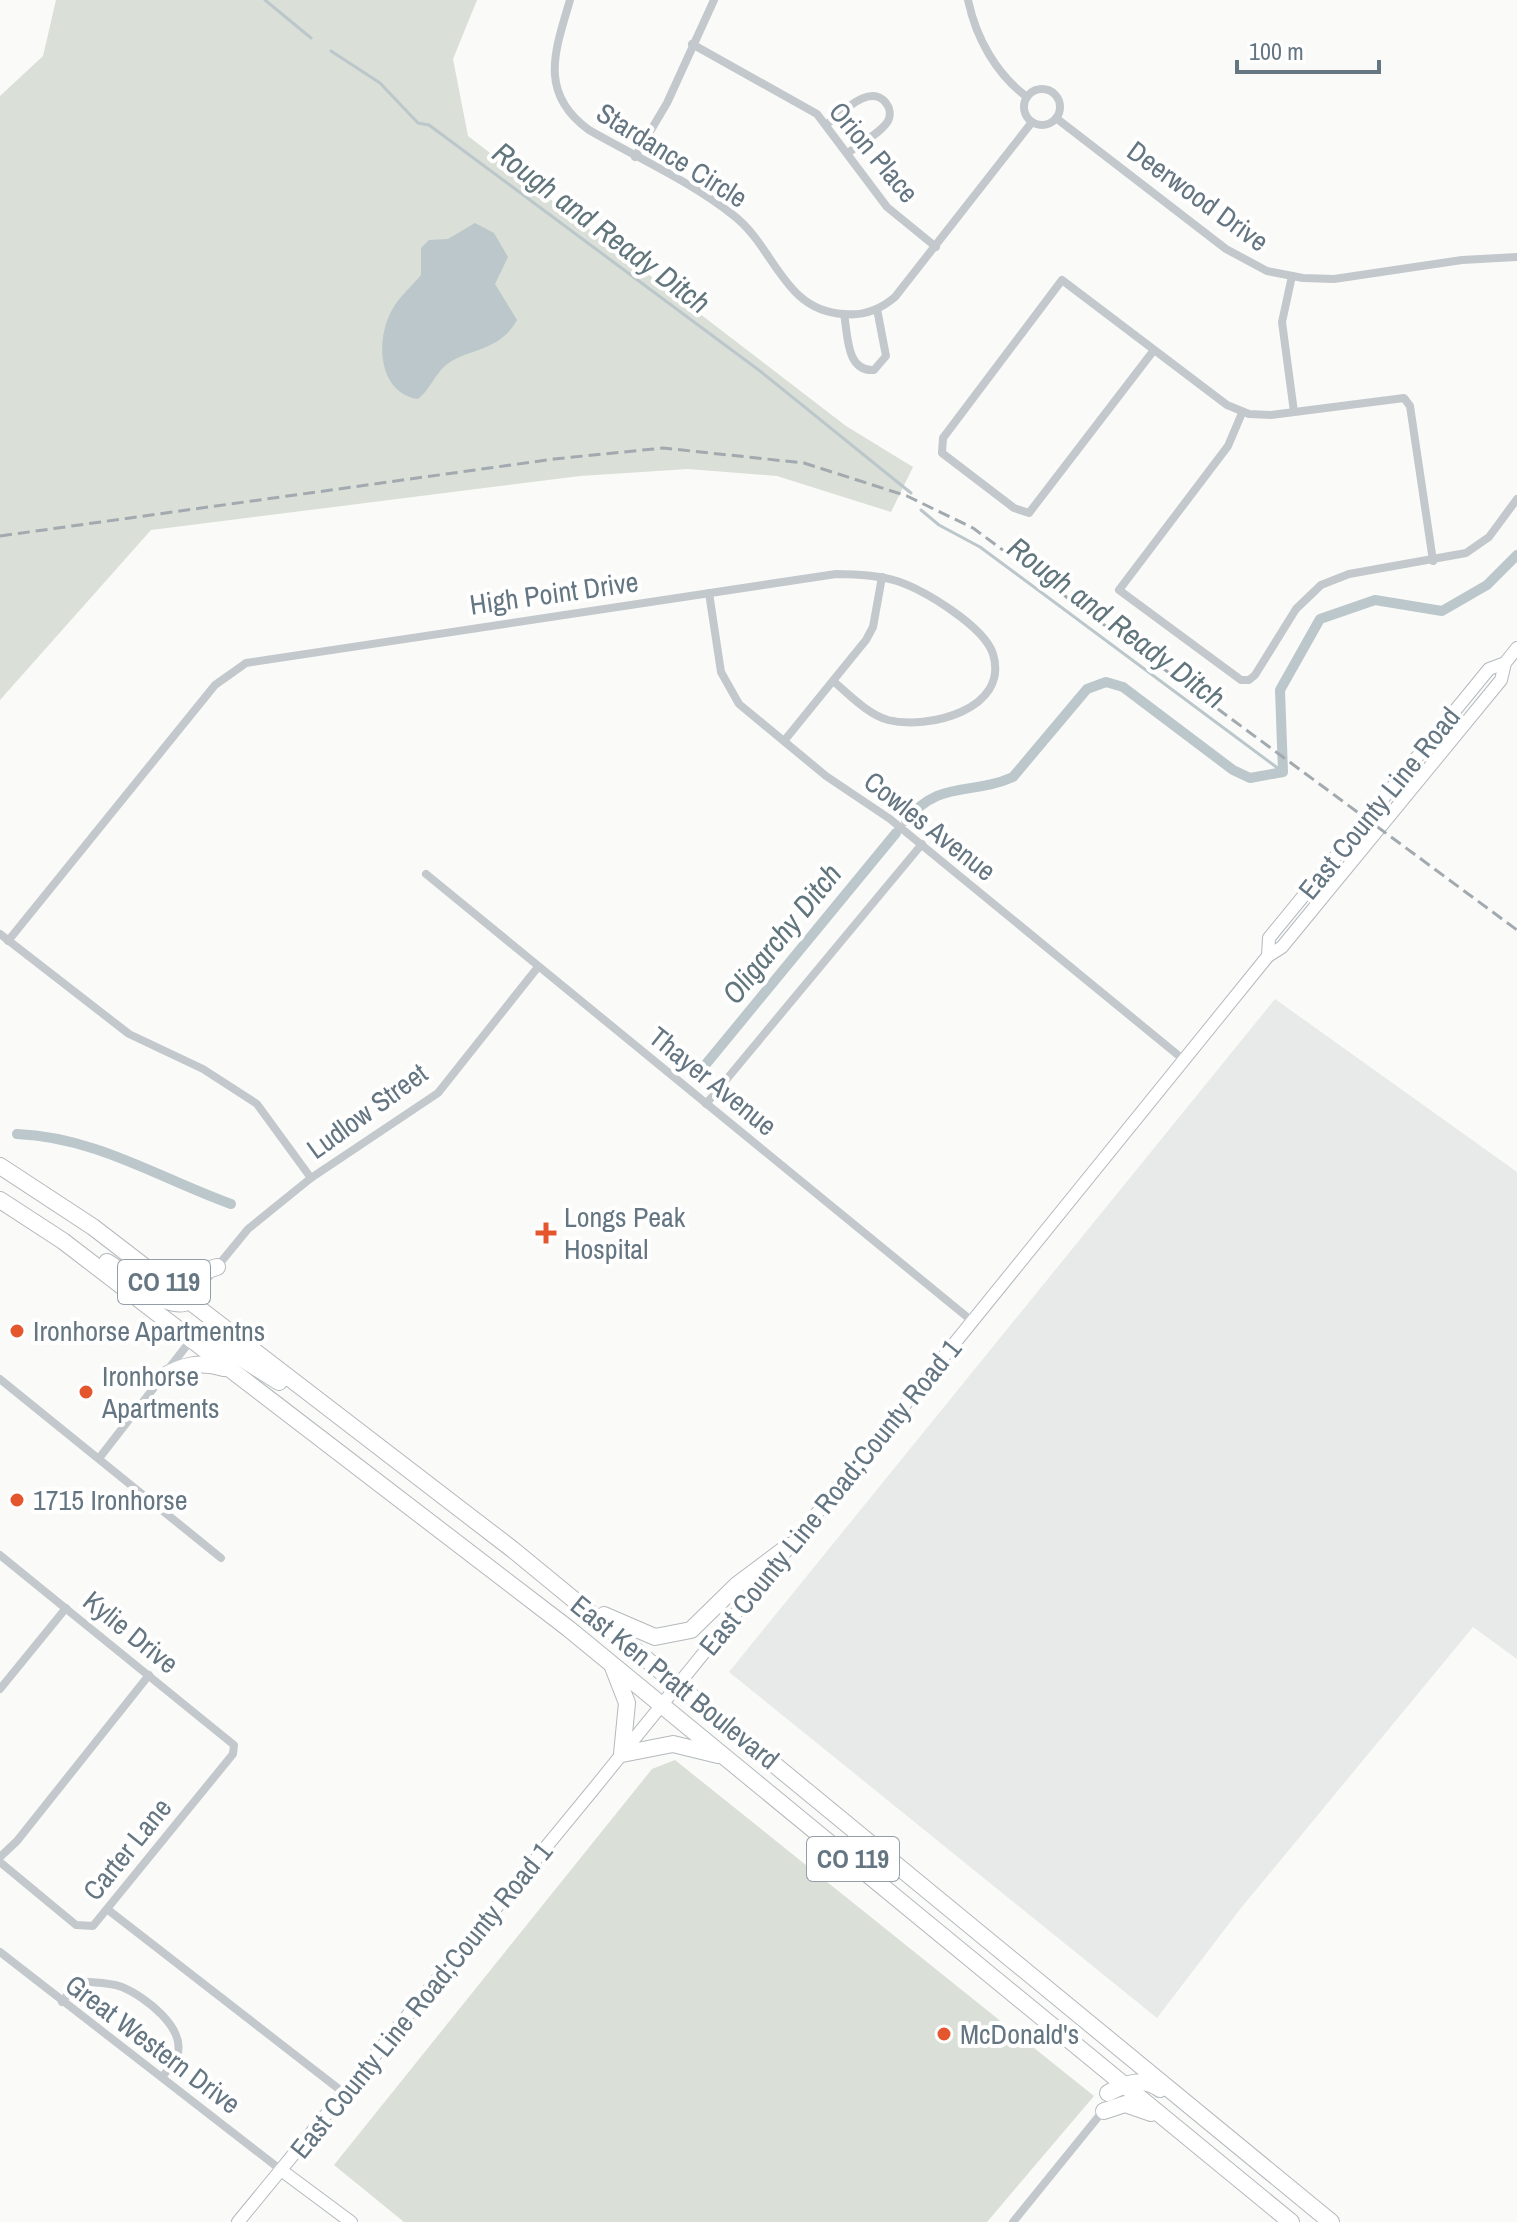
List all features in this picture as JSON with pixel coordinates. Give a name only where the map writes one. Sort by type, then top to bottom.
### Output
[{"type":"highway","name":"East Ken Pratt Boulevard","points":[[0,1166],[52,1197],[570,1596],[1331,2222]]},
{"type":"highway","name":"East Ken Pratt Boulevard","points":[[0,1200],[75,1250],[611,1662],[1291,2222]]},
{"type":"highway","points":[[75,1250],[110,1264],[164,1301],[176,1305],[189,1301]]},
{"type":"highway","points":[[146,1268],[185,1277],[217,1267]]},
{"type":"highway","points":[[192,1340],[203,1336],[211,1339],[285,1387],[295,1384]]},
{"type":"highway","points":[[161,1378],[179,1367],[198,1363],[232,1371]]},
{"type":"highway","points":[[570,1596],[632,1629],[655,1637],[672,1636],[691,1630],[737,1585],[789,1546]]},
{"type":"highway","points":[[611,1662],[627,1703],[622,1754],[673,1744],[691,1746],[737,1765]]},
{"type":"highway","points":[[1041,2015],[1104,2080],[1108,2093],[1104,2111]]},
{"type":"highway","points":[[1108,2093],[1124,2084],[1152,2083],[1322,2222]]},
{"type":"highway","points":[[1104,2111],[1125,2104],[1144,2108],[1215,2159]]},
{"type":"main road","name":"East County Line Road;County Road 1","points":[[238,2222],[679,1684],[1268,956],[1282,947],[1501,680],[1505,663],[1517,648]]},
{"type":"main road","points":[[281,2170],[351,2222]]},
{"type":"street","name":"Stardance Circle","points":[[570,0],[554,57],[554,74],[561,98],[577,121],[737,218],[801,299],[818,309],[844,314],[877,309]]},
{"type":"street","points":[[635,157],[667,103],[714,0]]},
{"type":"street","points":[[968,0],[977,30],[992,59],[1027,97]]},
{"type":"street","name":"Orion Place","points":[[692,44],[796,101],[827,124],[889,210],[936,247]]},
{"type":"street","points":[[1040,89],[1055,94],[1060,103],[1056,118],[1042,125],[1032,122],[1024,110],[1027,97],[1040,89]]},
{"type":"street","points":[[827,124],[866,96],[877,96],[886,103],[890,115],[887,123],[848,153]]},
{"type":"street","name":"Deerwood Drive","points":[[1056,118],[1226,249],[1257,267],[1292,276],[1334,279],[1462,260],[1517,257]]},
{"type":"street","points":[[844,314],[854,362],[864,370],[874,370],[886,358],[877,309],[904,288],[1032,122]]},
{"type":"street","points":[[1292,276],[1282,322],[1294,412]]},
{"type":"street","points":[[1154,350],[1029,513],[1014,508],[944,456],[940,448],[943,438],[1062,280],[1242,413],[1294,412],[1399,396],[1410,406],[1433,561]]},
{"type":"street","points":[[1242,413],[1228,446],[1119,590],[1235,677],[1245,681],[1259,670],[1296,609],[1321,585],[1349,574],[1460,556],[1478,547],[1517,499]]},
{"type":"street","name":"High Point Drive","points":[[8,941],[215,685],[246,663],[836,574],[882,577],[915,589],[985,638],[993,655],[994,672],[988,688],[967,711],[955,716],[890,721],[876,715],[833,681]]},
{"type":"street","points":[[784,741],[866,640],[873,627],[882,577]]},
{"type":"street","name":"Cowles Avenue","points":[[709,593],[716,651],[729,689],[739,704],[922,844],[1184,1060]]},
{"type":"street","points":[[706,1104],[922,844]]},
{"type":"street","name":"Thayer Avenue","points":[[426,874],[972,1321]]},
{"type":"street","points":[[0,934],[129,1034],[203,1069],[257,1104],[311,1178]]},
{"type":"street","name":"Ludlow Street","points":[[189,1301],[248,1229],[311,1178],[438,1093],[538,967]]},
{"type":"street","points":[[100,1457],[192,1340]]},
{"type":"street","points":[[0,1379],[221,1558]]},
{"type":"street","name":"Kylie Drive","points":[[0,1555],[234,1745]]},
{"type":"street","points":[[0,1689],[66,1608]]},
{"type":"street","points":[[0,1860],[149,1675]]},
{"type":"street","name":"Carter Lane","points":[[0,1860],[76,1925],[93,1926],[233,1754],[234,1745]]},
{"type":"street","points":[[107,1909],[344,2093]]},
{"type":"street","name":"Great Western Drive","points":[[0,1952],[281,2170]]},
{"type":"street","points":[[62,2002],[78,1981],[119,1985],[142,1998],[168,2022],[177,2039],[177,2055],[162,2077]]},
{"type":"street","points":[[1013,2222],[1104,2111]]},
{"type":"shaded area","points":[[56,0],[477,0],[453,59],[468,136],[846,426],[913,467],[891,512],[777,476],[688,469],[580,476],[151,530],[0,700],[0,96],[43,56]]},
{"type":"shaded area","points":[[475,223],[494,233],[508,257],[495,284],[517,320],[499,340],[449,363],[418,399],[405,395],[395,387],[384,364],[383,336],[387,322],[398,301],[421,275],[421,248],[429,240],[448,239]]},
{"type":"shaded area","points":[[1275,999],[1517,1172],[1517,1659],[1473,1627],[1241,1908],[1157,2018],[729,1672]]},
{"type":"shaded area","points":[[675,1760],[1094,2096],[987,2222],[404,2222],[334,2165],[652,1769]]},
{"type":"waterway","name":"Rough and Ready Ditch","points":[[265,0],[311,38]]},
{"type":"waterway","name":"Rough and Ready Ditch","points":[[331,51],[380,83],[418,123],[429,125],[760,371],[911,493]]},
{"type":"waterway","name":"Rough and Ready Ditch","points":[[921,510],[939,525],[980,547],[1283,772]]},
{"type":"waterway","name":"Oligarchy Ditch","points":[[906,821],[918,808],[943,794],[1013,777],[1087,689],[1106,682],[1123,687],[1233,770],[1250,778],[1283,772],[1280,690],[1320,619],[1375,600],[1442,611],[1487,585],[1517,555]]},
{"type":"waterway","name":"Oligarchy Ditch","points":[[706,1064],[896,833]]},
{"type":"waterway","name":"Oligarchy Ditch","points":[[17,1134],[46,1137],[100,1151],[231,1204]]},
{"type":"railway","points":[[0,536],[554,459],[663,448],[804,463],[907,496],[973,528],[1517,930]]},
{"type":"place","name":"Longs Peak Hospital","points":[[546,1233]]},
{"type":"place","name":"Ironhorse Apartmentns","points":[[17,1331]]},
{"type":"place","name":"Ironhorse Apartments","points":[[86,1392]]},
{"type":"place","name":"1715 Ironhorse","points":[[17,1500]]},
{"type":"place","name":"McDonald's","points":[[944,2034]]}]
